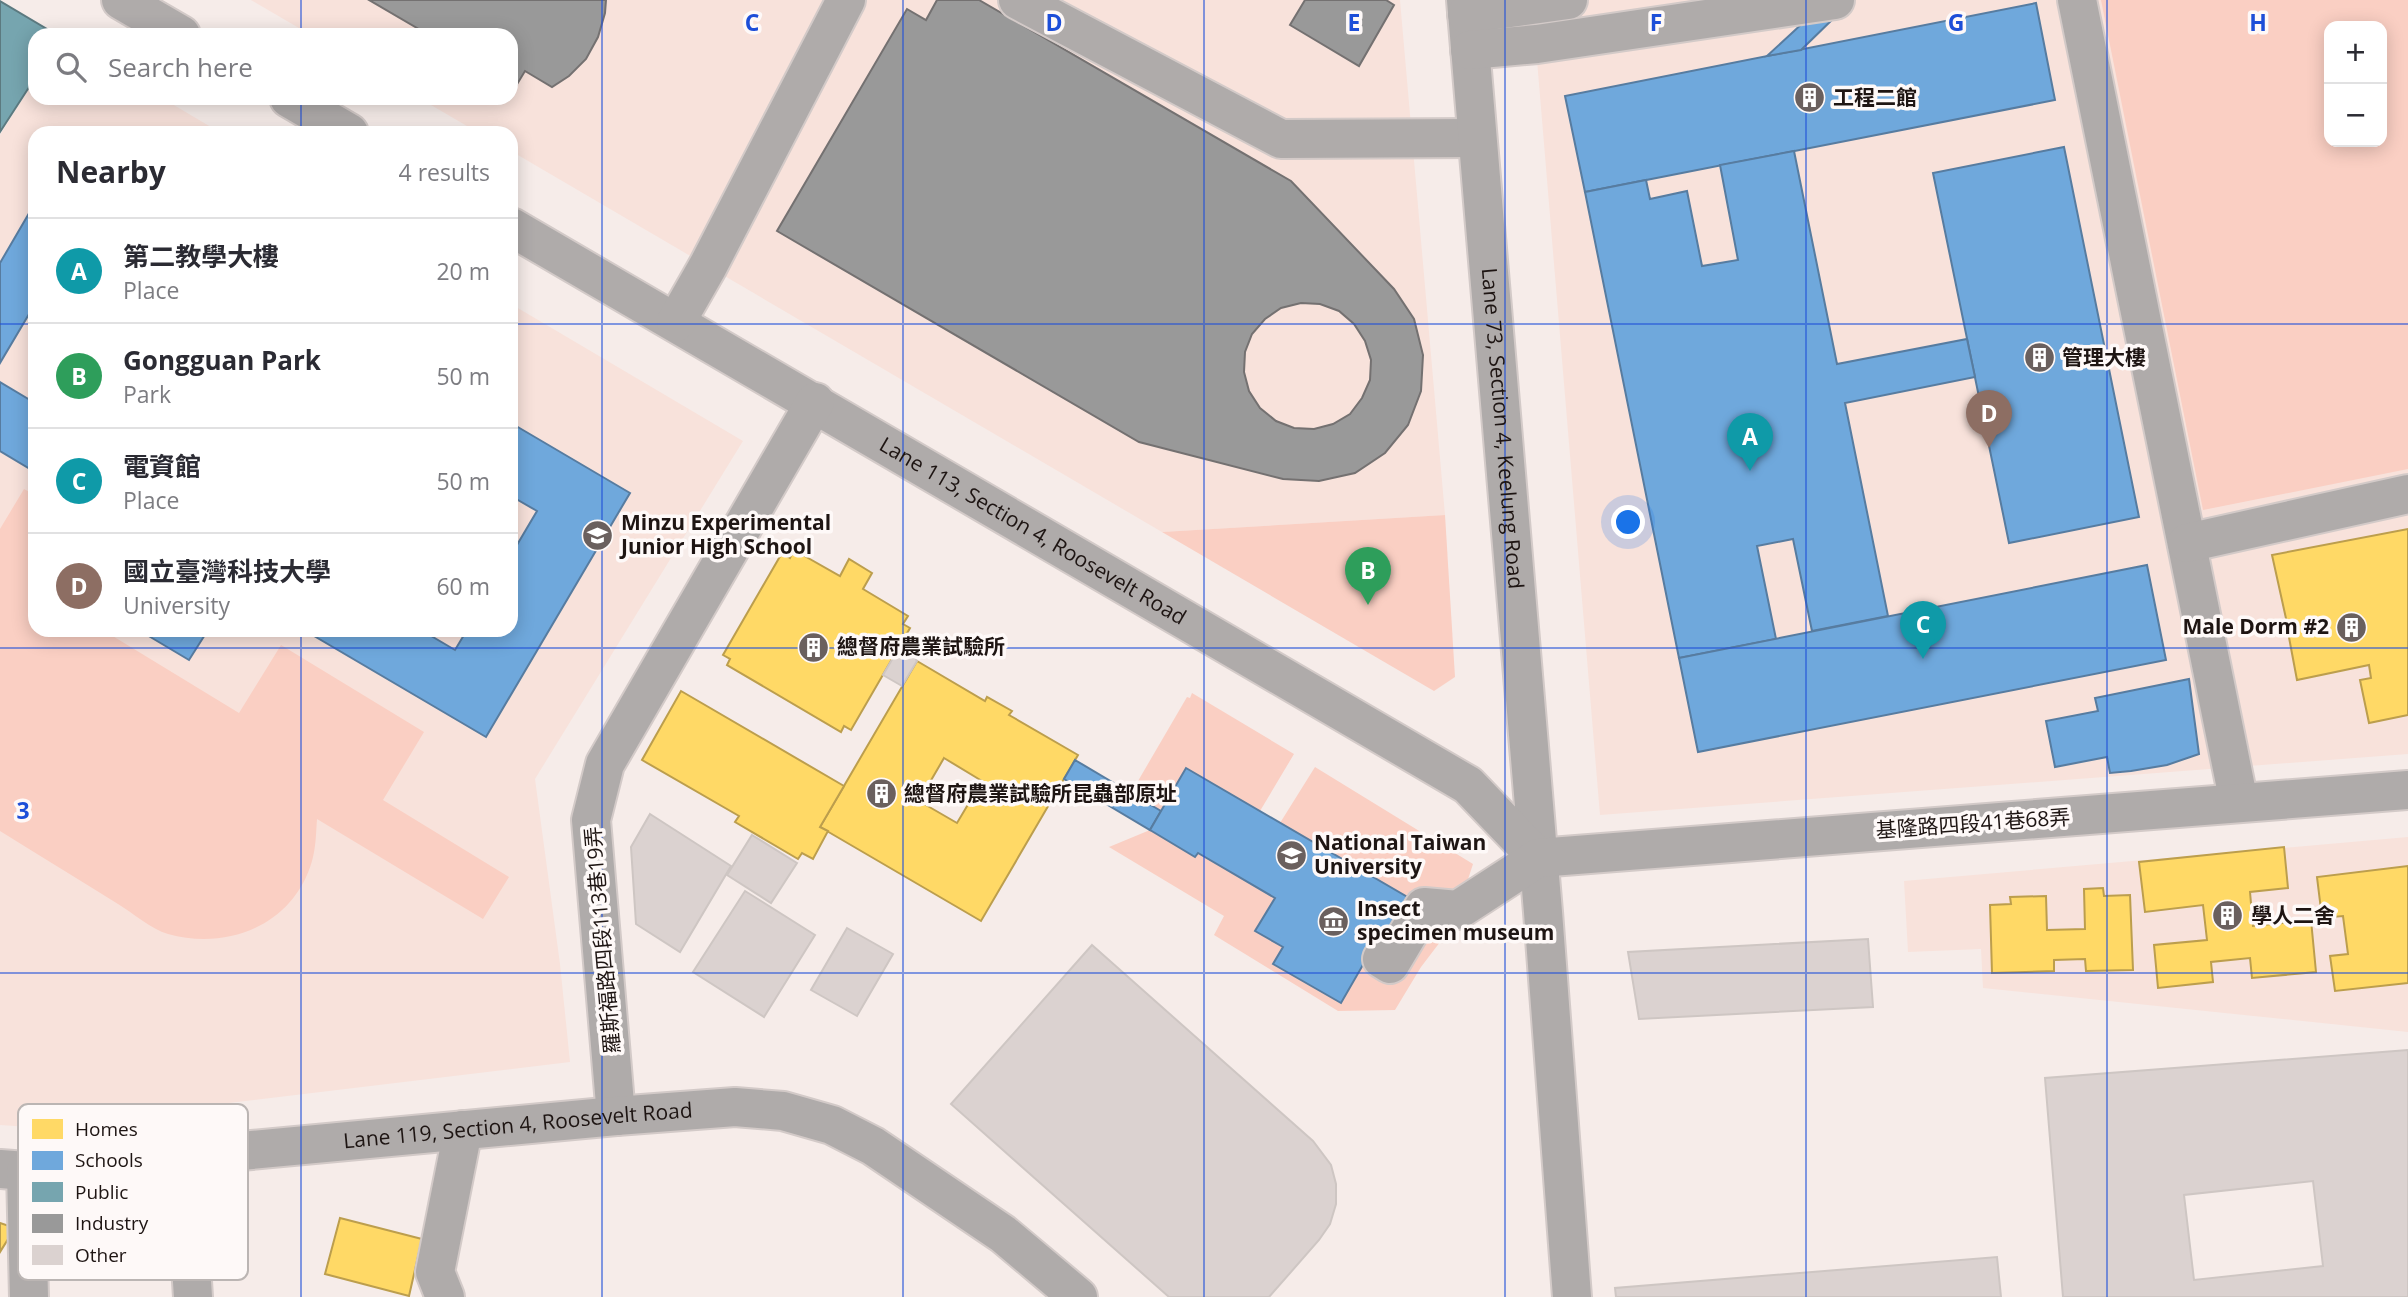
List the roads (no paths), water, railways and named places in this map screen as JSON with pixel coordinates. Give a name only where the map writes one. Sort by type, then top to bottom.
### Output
[{"type":"street","points":[[121,0],[169,28]]},
{"type":"street","points":[[676,322],[708,266],[846,0]]},
{"type":"street","points":[[1018,0],[1281,139],[1477,138]]},
{"type":"street","points":[[1468,21],[1568,0]]},
{"type":"street","points":[[1468,21],[1537,44],[1835,0]]},
{"type":"street","points":[[2077,0],[2239,803]]},
{"type":"street","name":"Lane 73, Section 4, Keelung Road","points":[[1468,21],[1572,1297]]},
{"type":"street","points":[[301,105],[337,126]]},
{"type":"street","name":"Lane 113, Section 4, Roosevelt Road","points":[[518,231],[1468,785],[1538,858]]},
{"type":"street","name":"羅斯福路四段113巷19弄","points":[[616,1116],[591,820],[605,764],[815,402]]},
{"type":"street","points":[[2187,543],[2408,494]]},
{"type":"street","name":"基隆路四段41巷68弄","points":[[1538,858],[2408,790]]},
{"type":"street","points":[[1382,960],[1390,964],[1424,907],[1458,910],[1538,858]]},
{"type":"street","name":"Lane 119, Section 4, Roosevelt Road","points":[[248,1150],[735,1107],[783,1111],[832,1125],[873,1146],[1003,1234],[1078,1297]]},
{"type":"street","points":[[445,1297],[435,1272],[463,1130]]},
{"type":"street","points":[[13,1170],[18,1210]]},
{"type":"place","name":"工程二館","points":[[1810,98]]},
{"type":"place","name":"管理大樓","points":[[2039,358]]},
{"type":"place","name":"國立臺灣科技大學","points":[[1989,448]]},
{"type":"place","name":"第二教學大樓","points":[[1750,471]]},
{"type":"place","name":"Minzu Experimental Junior High School","points":[[598,535]]},
{"type":"place","name":"Gongguan Park","points":[[1368,605]]},
{"type":"place","name":"Male Dorm #2","points":[[2352,627]]},
{"type":"place","name":"總督府農業試驗所","points":[[814,647]]},
{"type":"place","name":"電資館","points":[[1923,659]]},
{"type":"place","name":"總督府農業試驗所昆蟲部原址","points":[[881,794]]},
{"type":"place","name":"National Taiwan University","points":[[1291,855]]},
{"type":"place","name":"學人二舍","points":[[2228,916]]},
{"type":"place","name":"Insect specimen museum","points":[[1334,921]]}]
